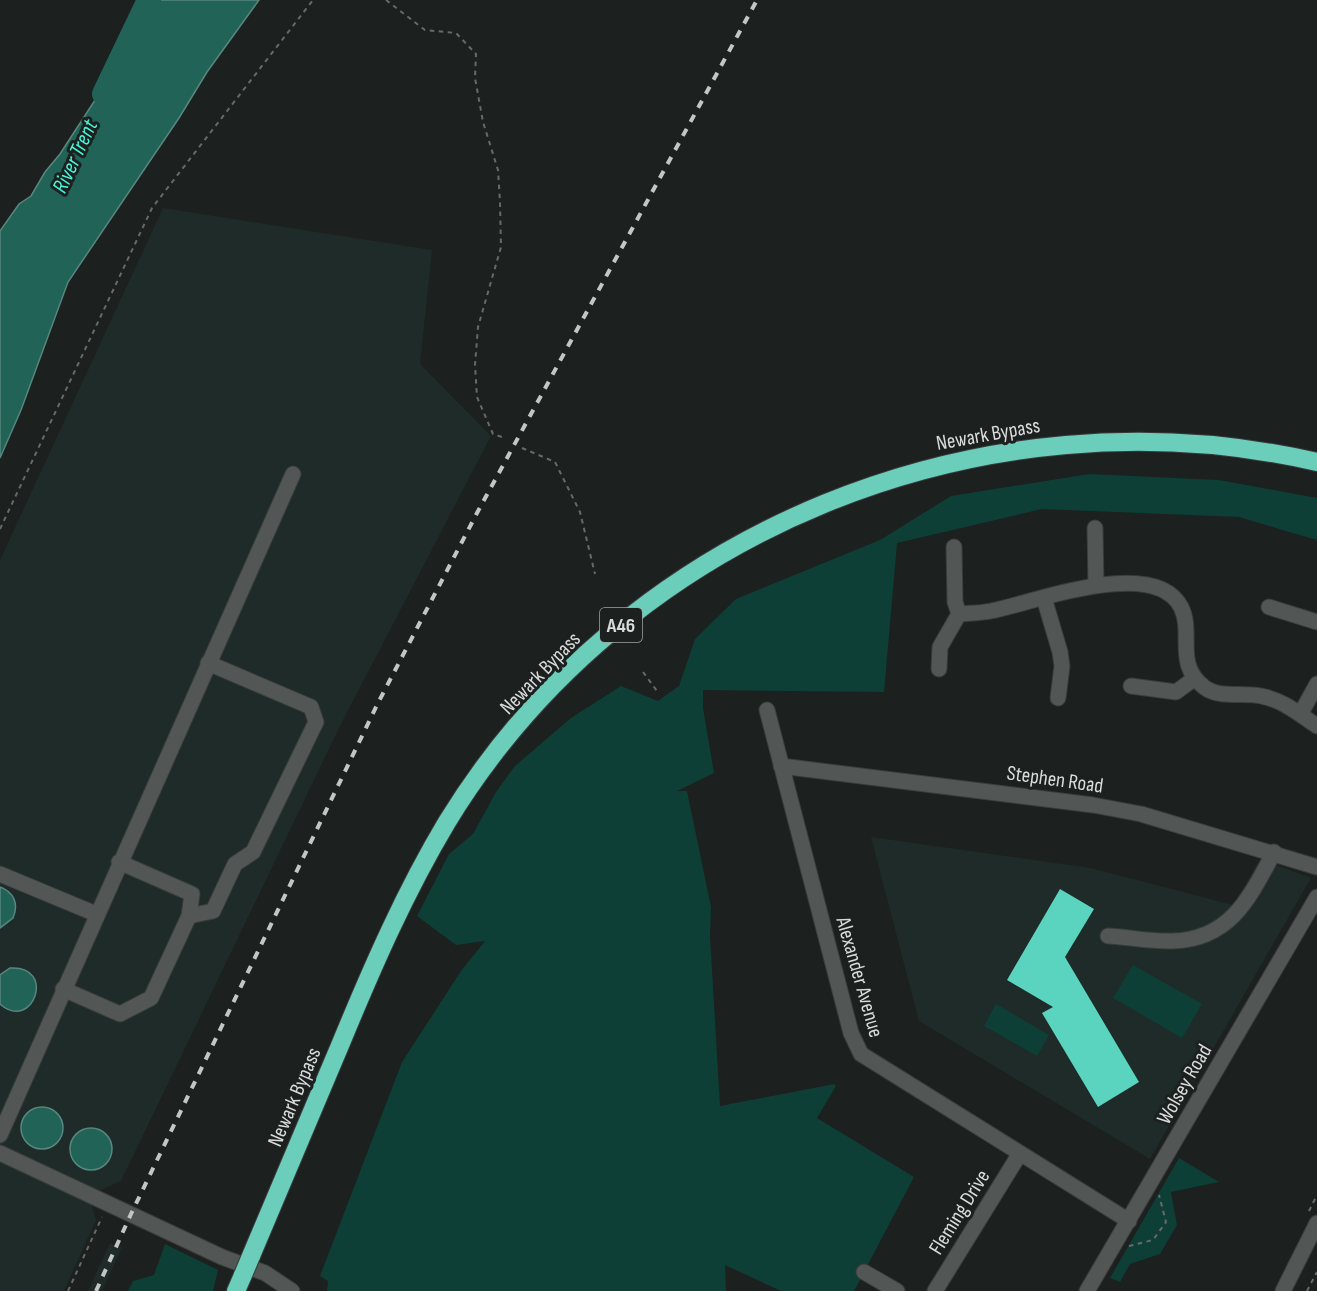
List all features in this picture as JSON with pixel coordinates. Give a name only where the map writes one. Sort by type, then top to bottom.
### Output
[{"type":"highway","name":"Newark Bypass","points":[[240,1283],[364,987],[413,883],[448,821],[490,760],[534,708],[579,661],[659,595],[715,558],[785,521],[839,497],[938,465],[1061,444],[1132,441],[1261,450],[1317,462]]},
{"type":"street","points":[[0,1135],[119,862],[293,474]]},
{"type":"street","points":[[1095,528],[1096,586]]},
{"type":"street","points":[[939,669],[940,647],[959,614],[955,602],[954,547]]},
{"type":"street","points":[[959,614],[992,611],[1096,586],[1150,585],[1167,593],[1176,601],[1183,613],[1188,664],[1195,678],[1208,690],[1218,693],[1261,696],[1301,713],[1317,726]]},
{"type":"street","points":[[1044,597],[1062,666],[1058,698]]},
{"type":"street","points":[[1269,607],[1317,622]]},
{"type":"street","points":[[189,916],[213,911],[235,864],[253,852],[316,722],[311,707],[208,663]]},
{"type":"street","points":[[1131,686],[1176,692],[1195,678]]},
{"type":"street","points":[[1301,713],[1317,684]]},
{"type":"street","name":"Alexander Avenue","points":[[767,710],[851,1033],[861,1054],[1019,1155],[1129,1221]]},
{"type":"street","name":"Stephen Road","points":[[781,766],[1094,805],[1141,814],[1274,852],[1317,867]]},
{"type":"street","points":[[1108,936],[1174,941],[1207,934],[1244,907],[1274,852]]},
{"type":"street","points":[[63,989],[120,1014],[151,998],[189,916],[192,894],[119,862]]},
{"type":"street","points":[[0,874],[96,914]]},
{"type":"street","name":"Wolsey Road","points":[[1087,1291],[1317,897]]},
{"type":"street","points":[[0,1153],[222,1257],[265,1273],[292,1291]]},
{"type":"street","name":"Fleming Drive","points":[[935,1291],[1019,1155]]},
{"type":"street","points":[[1283,1291],[1317,1223]]},
{"type":"street","points":[[864,1272],[897,1291]]},
{"type":"path","points":[[0,529],[152,208],[313,0]]},
{"type":"path","points":[[386,0],[425,30],[456,33],[476,54],[475,78],[483,122],[498,170],[501,247],[478,327],[475,365],[477,397],[493,434],[502,437]]},
{"type":"path","points":[[522,448],[555,462],[580,512],[595,574]]},
{"type":"path","points":[[643,672],[657,691]]},
{"type":"path","points":[[1111,1251],[1153,1240],[1166,1222],[1155,1177]]},
{"type":"path","points":[[68,1291],[100,1221]]},
{"type":"path","points":[[1307,1291],[1317,1272]]},
{"type":"shaded area","points":[[163,208],[432,250],[420,364],[491,436],[342,722],[121,1181],[97,1192],[91,1203],[96,1220],[64,1291],[0,1291],[0,560]]},
{"type":"shaded area","points":[[1089,474],[1219,480],[1317,498],[1317,540],[1239,517],[1042,509],[897,543],[884,692],[703,690],[703,708],[714,773],[677,791],[687,791],[711,907],[710,936],[720,1106],[834,1084],[836,1086],[817,1118],[914,1177],[854,1291],[781,1291],[725,1265],[726,1291],[327,1291],[328,1281],[320,1276],[402,1062],[461,971],[485,941],[456,945],[417,916],[449,854],[473,834],[496,792],[515,766],[571,718],[621,686],[658,701],[679,686],[695,639],[736,599],[880,540],[951,496]]},
{"type":"shaded area","points":[[871,837],[1091,868],[1233,905],[1260,859],[1311,878],[1150,1159],[919,1021]]},
{"type":"shaded area","points":[[1133,965],[1202,1004],[1182,1038],[1113,998]]},
{"type":"shaded area","points":[[996,1004],[1049,1035],[1037,1056],[984,1026]]},
{"type":"shaded area","points":[[1179,1158],[1219,1182],[1171,1192],[1177,1225],[1160,1254],[1130,1264],[1120,1282],[1110,1278]]},
{"type":"shaded area","points":[[110,1243],[122,1247],[102,1291],[88,1291]]},
{"type":"shaded area","points":[[165,1244],[218,1270],[213,1291],[128,1291],[133,1281],[154,1275]]},
{"type":"water","points":[[160,0],[259,0],[207,72],[179,118],[68,282],[21,410],[0,458],[0,231],[19,204],[31,196]]},
{"type":"water","points":[[0,887],[12,895],[15,913],[13,918],[0,928]]},
{"type":"water","points":[[10,968],[24,970],[33,976],[36,986],[35,996],[30,1005],[22,1010],[12,1011],[0,1004],[0,975]]},
{"type":"water","points":[[42,1107],[50,1108],[57,1113],[62,1120],[62,1136],[57,1143],[50,1148],[42,1149],[34,1148],[27,1143],[22,1136],[21,1128],[22,1120],[27,1113],[34,1108]]},
{"type":"water","points":[[91,1128],[99,1129],[106,1134],[111,1141],[111,1157],[106,1164],[99,1169],[91,1170],[83,1169],[76,1164],[71,1157],[70,1149],[71,1141],[76,1134],[83,1129]]},
{"type":"building","points":[[1060,889],[1094,909],[1065,957],[1139,1082],[1098,1107],[1042,1013],[1053,1007],[1007,980]]},
{"type":"waterway","name":"River Trent","points":[[104,94],[149,0]]},
{"type":"railway","points":[[96,1291],[378,703],[477,513],[757,0]]}]
